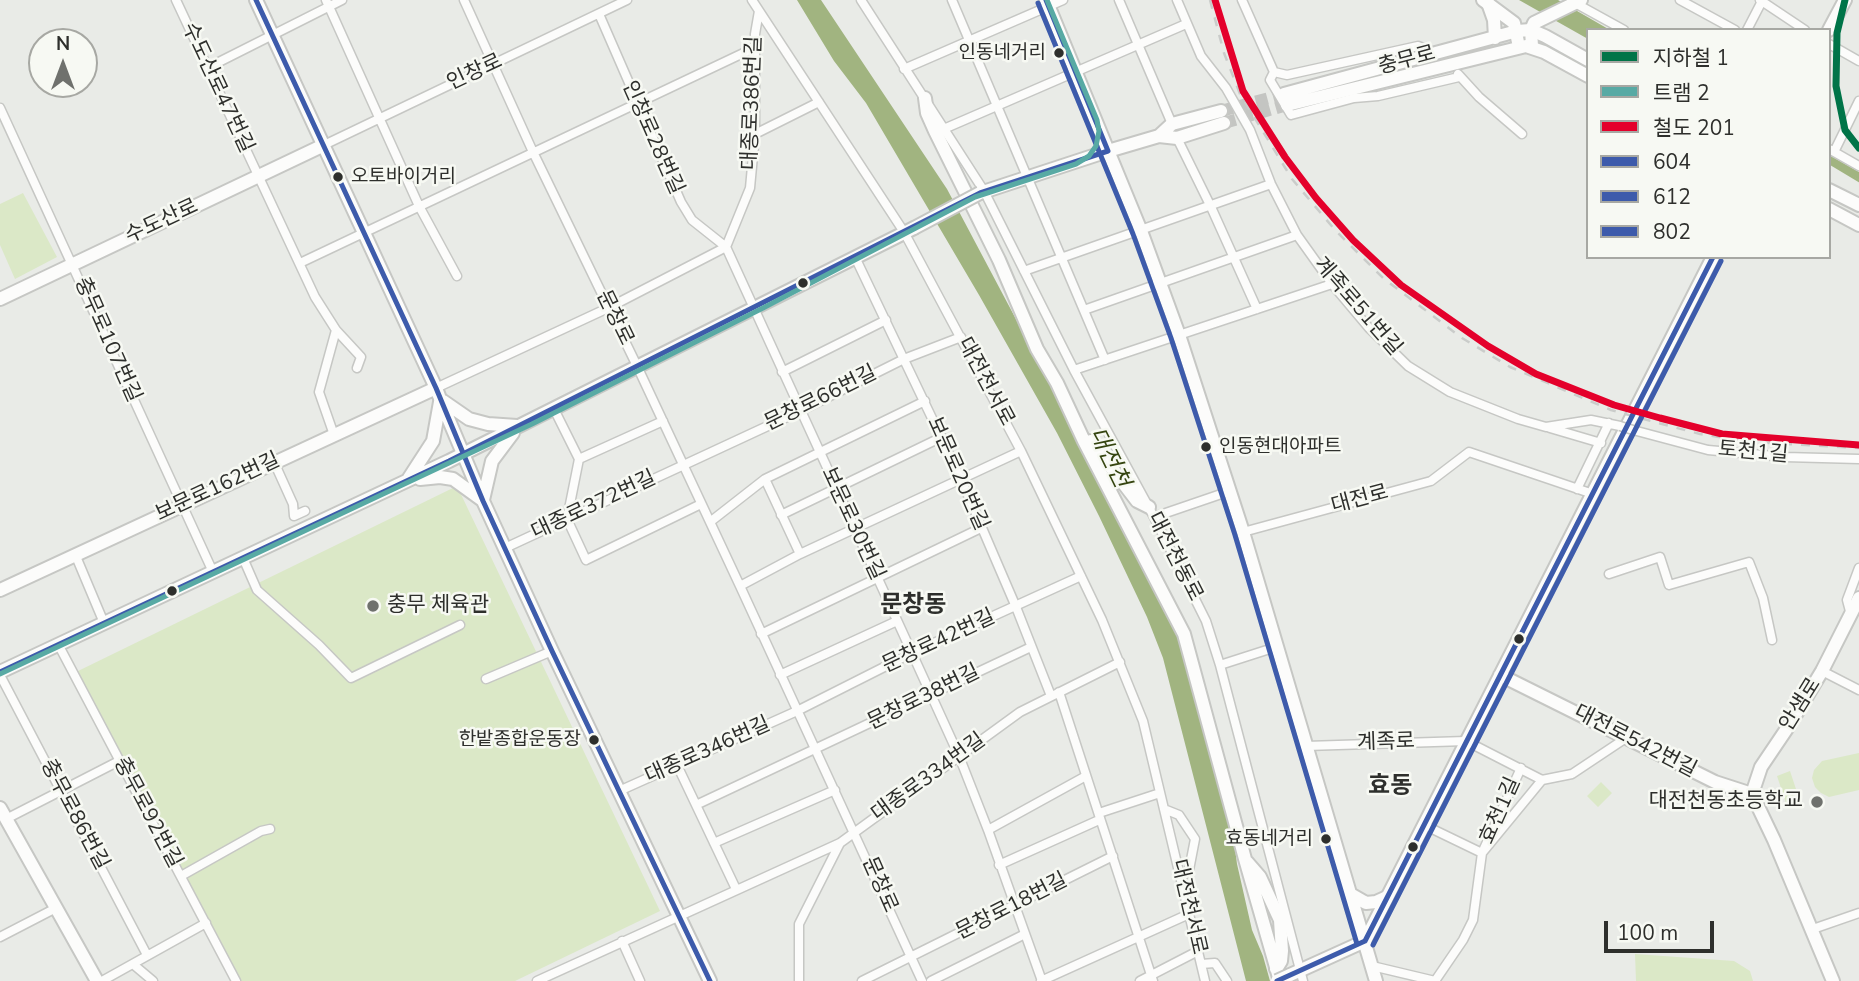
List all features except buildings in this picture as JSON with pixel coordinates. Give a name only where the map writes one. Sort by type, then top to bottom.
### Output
[{"type":"main road","points":[[256,0],[438,393],[483,501],[552,651],[710,981]]},
{"type":"main road","points":[[1830,28],[1845,0]]},
{"type":"main road","points":[[1486,1],[1509,17],[1525,47],[1586,75]]},
{"type":"main road","points":[[1486,1],[1494,20],[1495,38]]},
{"type":"main road","points":[[1525,47],[1534,23],[1578,1]]},
{"type":"main road","points":[[1047,3],[1140,231],[1179,335],[1243,532],[1376,981]]},
{"type":"main road","points":[[1531,30],[1586,59]]},
{"type":"main road","name":"충무로","points":[[1525,47],[1457,70],[1285,100],[1450,50],[1517,31],[1531,30]]},
{"type":"main road","points":[[925,98],[927,113],[935,131],[999,260],[1037,349],[1057,383],[1188,643],[1245,859],[1288,976]]},
{"type":"main road","points":[[0,673],[465,453],[982,192],[1027,175],[1159,136],[1177,138],[1223,117],[1172,124],[1159,136]]},
{"type":"main road","name":"수도산로","points":[[0,299],[324,145]]},
{"type":"main road","points":[[1831,191],[1859,205]]},
{"type":"main road","points":[[1831,210],[1859,225]]},
{"type":"main road","points":[[1288,976],[1364,940],[1712,259]]},
{"type":"main road","points":[[438,393],[455,411],[469,419],[488,424],[519,426]]},
{"type":"main road","points":[[406,481],[433,441],[438,420],[438,393]]},
{"type":"main road","name":"보문로162번길","points":[[0,590],[334,435],[438,393]]},
{"type":"main road","points":[[1070,412],[1111,469],[1151,512]]},
{"type":"main road","points":[[483,501],[492,461],[519,426]]},
{"type":"main road","points":[[406,481],[440,477],[453,479],[483,501]]},
{"type":"main road","name":"안샘로","points":[[1752,794],[1761,767],[1822,671],[1855,613],[1859,598]]},
{"type":"main road","name":"대전로542번길","points":[[1500,675],[1715,782],[1752,794]]},
{"type":"main road","points":[[1752,794],[1774,839],[1833,981]]},
{"type":"main road","points":[[3,813],[100,981]]},
{"type":"main road","points":[[1245,859],[1260,877],[1283,919],[1281,961],[1288,976]]},
{"type":"main road","points":[[1352,895],[1366,903],[1387,897]]},
{"type":"street","name":"수도산로47번길","points":[[176,0],[315,297],[336,330]]},
{"type":"street","points":[[207,68],[328,3],[342,0]]},
{"type":"street","name":"문창로","points":[[464,0],[533,152],[663,421],[922,981]]},
{"type":"street","name":"인창로","points":[[324,145],[627,0]]},
{"type":"street","name":"대전천서로","points":[[752,0],[819,102],[909,230],[1081,576],[1143,721],[1205,981]]},
{"type":"street","name":"대전천동로","points":[[861,0],[904,69],[946,128],[982,192],[1206,621],[1220,665],[1283,919],[1288,976]]},
{"type":"street","points":[[951,0],[1105,360]]},
{"type":"street","points":[[904,69],[1047,3],[1063,0]]},
{"type":"street","points":[[1119,0],[1172,124]]},
{"type":"street","name":"계족로51번길","points":[[1177,0],[1200,56],[1226,88],[1250,130],[1271,184],[1297,234],[1332,284],[1369,328],[1408,366],[1450,392],[1518,419],[1546,427],[1591,420],[1609,423]]},
{"type":"street","points":[[1242,0],[1272,76],[1291,115],[1353,98],[1378,96],[1457,70]]},
{"type":"street","points":[[1680,0],[1731,28]]},
{"type":"street","points":[[1578,1],[1620,28]]},
{"type":"street","points":[[1748,28],[1760,1],[1802,28]]},
{"type":"street","points":[[328,3],[419,206],[457,276]]},
{"type":"street","name":"대종로386번길","points":[[726,247],[750,188],[755,134],[754,48],[760,11]]},
{"type":"street","name":"인창로28번길","points":[[598,14],[681,202],[692,220],[726,247]]},
{"type":"street","points":[[946,128],[1186,24]]},
{"type":"street","points":[[1831,45],[1859,61]]},
{"type":"street","points":[[1272,76],[1418,46],[1426,49],[1431,56]]},
{"type":"street","points":[[300,263],[754,48]]},
{"type":"street","points":[[1450,50],[1457,70],[1522,134]]},
{"type":"street","points":[[755,134],[819,102]]},
{"type":"street","points":[[1858,106],[1831,152],[1859,168]]},
{"type":"street","name":"충무로107번길","points":[[0,108],[213,572]]},
{"type":"street","points":[[1177,138],[1212,206],[1257,309]]},
{"type":"street","points":[[1024,271],[1271,184]]},
{"type":"street","points":[[1084,310],[1297,234]]},
{"type":"street","points":[[438,393],[726,247],[752,307]]},
{"type":"street","name":"보문로20번길","points":[[855,257],[942,437],[1031,647],[1055,694],[1086,776],[1152,979]]},
{"type":"street","points":[[1074,370],[1332,284]]},
{"type":"street","name":"보문로30번길","points":[[752,307],[959,756],[1042,981]]},
{"type":"street","points":[[782,372],[886,320]]},
{"type":"street","points":[[334,435],[318,392],[336,330],[361,356],[357,368]]},
{"type":"street","name":"문창로66번길","points":[[683,465],[904,359],[961,337]]},
{"type":"street","points":[[710,522],[765,479],[925,401]]},
{"type":"street","points":[[554,409],[579,459],[567,519],[586,560],[701,504]]},
{"type":"street","points":[[579,459],[663,421]]},
{"type":"street","points":[[1593,494],[1577,489],[1609,423]]},
{"type":"street","name":"토천1길","points":[[1609,423],[1708,450],[1785,457],[1859,459]]},
{"type":"street","points":[[1546,427],[1601,443]]},
{"type":"street","points":[[781,515],[942,437]]},
{"type":"street","points":[[740,586],[800,554],[1021,451]]},
{"type":"street","name":"대전로","points":[[1243,532],[1431,481],[1469,452],[1577,489]]},
{"type":"street","points":[[274,462],[293,504],[294,516],[305,511]]},
{"type":"street","name":"대종로372번길","points":[[505,548],[683,465]]},
{"type":"street","points":[[765,479],[800,554]]},
{"type":"street","points":[[1151,512],[1230,491]]},
{"type":"street","points":[[761,634],[981,527]]},
{"type":"street","points":[[75,554],[104,623]]},
{"type":"street","points":[[1609,573],[1660,557],[1669,584],[1749,562],[1763,598],[1772,640]]},
{"type":"street","points":[[243,558],[257,590],[319,645],[351,678],[460,625]]},
{"type":"street","points":[[1855,613],[1847,600],[1859,568]]},
{"type":"street","name":"문창로42번길","points":[[797,711],[912,653],[1081,576]]},
{"type":"street","points":[[780,675],[897,621]]},
{"type":"street","name":"충무로92번길","points":[[58,645],[236,981]]},
{"type":"street","name":"문창로38번길","points":[[816,750],[1031,647]]},
{"type":"street","points":[[1220,665],[1276,647]]},
{"type":"street","points":[[486,679],[552,651]]},
{"type":"street","name":"대종로334번길","points":[[537,981],[840,843],[1020,712],[1120,662]]},
{"type":"street","points":[[1822,671],[1859,690]]},
{"type":"street","name":"충무로86번길","points":[[0,673],[147,955]]},
{"type":"street","name":"대종로346번길","points":[[619,791],[797,711]]},
{"type":"street","points":[[1372,966],[1435,981],[1473,920],[1482,853],[1542,780],[1572,774],[1626,737]]},
{"type":"street","points":[[1466,741],[1542,780]]},
{"type":"street","name":"계족로","points":[[1306,746],[1466,741]]},
{"type":"street","points":[[696,805],[816,750]]},
{"type":"street","points":[[3,813],[61,790],[119,761]]},
{"type":"street","points":[[677,765],[736,889]]},
{"type":"street","name":"효천1길","points":[[1482,853],[1521,768]]},
{"type":"street","points":[[988,830],[1086,776]]},
{"type":"street","points":[[714,843],[835,790]]},
{"type":"street","points":[[999,865],[1099,816],[1160,793]]},
{"type":"street","points":[[1164,809],[1179,815],[1199,838],[1189,870],[1181,878]]},
{"type":"street","points":[[1424,825],[1482,853]]},
{"type":"street","points":[[181,876],[261,831],[270,830]]},
{"type":"street","points":[[799,981],[799,924],[840,843]]},
{"type":"street","name":"문창로18번길","points":[[862,981],[1113,856]]},
{"type":"street","points":[[0,937],[56,908]]},
{"type":"street","points":[[1810,930],[1859,913]]},
{"type":"street","points":[[1042,981],[1189,914]]},
{"type":"street","points":[[100,981],[134,965],[206,923]]},
{"type":"street","points":[[931,981],[1025,933]]},
{"type":"street","points":[[622,941],[640,981]]},
{"type":"street","points":[[1140,981],[1152,979],[1198,951]]},
{"type":"street","points":[[1201,964],[1215,963],[1227,981]]},
{"type":"street","points":[[134,965],[153,981]]},
{"type":"shaded area","name":"대전천","points":[[797,0],[821,0],[947,189],[1053,389],[1148,578],[1163,602],[1182,643],[1232,826],[1237,864],[1252,930],[1270,981],[1246,981],[1163,658],[1147,617],[1099,516],[1057,433],[979,295],[866,103],[834,61]]},
{"type":"shaded area","points":[[1519,0],[1558,0],[1607,28],[1586,28],[1586,38]]},
{"type":"shaded area","points":[[1831,156],[1859,172],[1859,180],[1831,164]]},
{"type":"shaded area","points":[[23,193],[57,257],[15,279],[0,245],[0,204]]},
{"type":"shaded area","name":"한밭종합운동장","points":[[457,486],[660,911],[515,981],[240,981],[76,672]]},
{"type":"shaded area","points":[[1859,753],[1859,790],[1829,797],[1815,787],[1812,778],[1814,770],[1822,761]]},
{"type":"shaded area","points":[[1790,771],[1800,801],[1787,806],[1777,776]]},
{"type":"shaded area","points":[[1601,782],[1612,793],[1598,807],[1587,796]]},
{"type":"shaded area","points":[[1635,954],[1734,961],[1750,971],[1753,981],[1636,981]]},
{"type":"waterway","points":[[1831,164],[1859,181]]},
{"type":"tunnel","points":[[1221,111],[1284,94]]},
{"type":"tunnel","points":[[1224,123],[1287,105]]},
{"type":"railway","points":[[1210,0],[1224,53],[1240,94],[1292,179],[1335,230],[1383,278],[1462,338],[1510,367],[1611,410],[1700,434],[1750,442],[1859,448]]},
{"type":"metro line","name":"1","points":[[1845,0],[1837,33],[1836,86],[1845,130],[1859,148]]},
{"type":"tram line","name":"2","points":[[0,674],[532,424],[765,307],[975,197],[1076,164],[1089,156],[1096,146],[1099,131],[1097,120],[1047,0]]},
{"type":"rail line","name":"201","points":[[1215,0],[1243,91],[1285,157],[1316,198],[1353,240],[1401,285],[1488,346],[1536,374],[1614,405],[1660,418],[1722,434],[1859,445]]},
{"type":"transit line","name":"604","points":[[256,0],[436,388],[483,501],[552,651],[710,981]]},
{"type":"transit line","name":"802","points":[[1046,0],[1108,151]]},
{"type":"transit line","name":"612","points":[[1038,3],[1133,234],[1171,338],[1235,535],[1357,944]]},
{"type":"transit line","name":"802","points":[[0,672],[449,461],[980,193],[1108,151]]},
{"type":"transit line","name":"604","points":[[1365,941],[1712,259]]},
{"type":"transit line","name":"612","points":[[1373,945],[1721,261]]},
{"type":"transit line","name":"604","points":[[1277,981],[1365,941]]},
{"type":"place","name":"인동네거리","points":[[1059,53]]},
{"type":"place","name":"오토바이거리","points":[[338,177]]},
{"type":"place","name":"인동현대아파트","points":[[1206,447]]},
{"type":"place","name":"충무 체육관","points":[[373,606]]},
{"type":"place","name":"한밭종합운동장","points":[[594,740]]},
{"type":"place","name":"대전천동초등학교","points":[[1817,802]]},
{"type":"place","name":"효동네거리","points":[[1326,839]]},
{"type":"district","name":"문창동","points":[[913,606]]},
{"type":"district","name":"효동","points":[[1390,787]]}]
